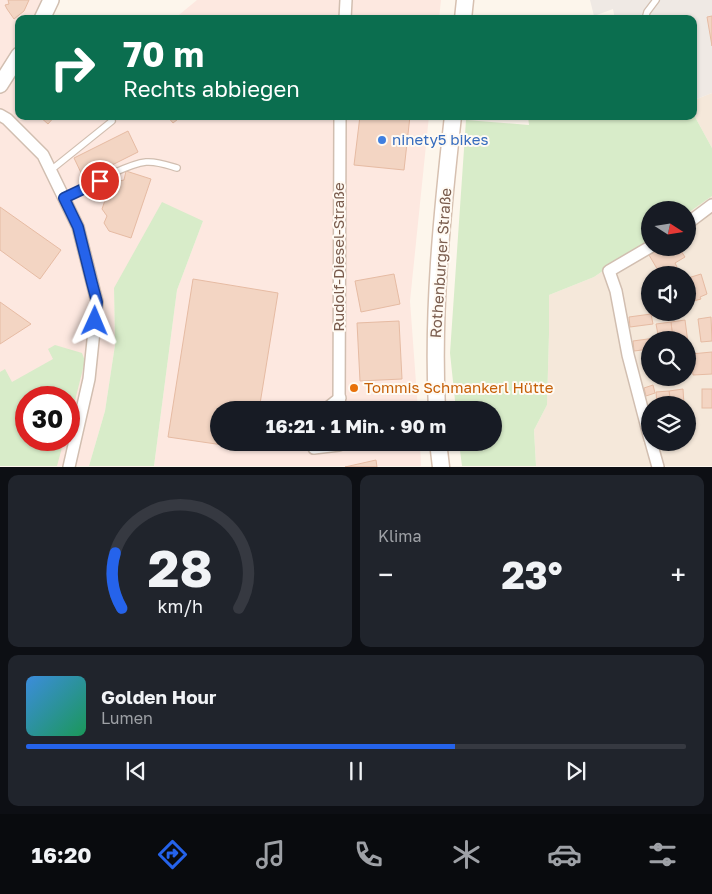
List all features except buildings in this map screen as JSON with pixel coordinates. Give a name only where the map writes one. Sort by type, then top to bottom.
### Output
[{"type":"main road","points":[[463,15],[465,0]]},
{"type":"main road","name":"Rothenburger Straße","points":[[437,401],[436,289],[453,120]]},
{"type":"main road","points":[[439,451],[441,466]]},
{"type":"street","points":[[44,15],[51,0]]},
{"type":"street","points":[[345,15],[346,0]]},
{"type":"street","points":[[0,85],[15,61]]},
{"type":"street","points":[[0,115],[7,119],[43,155],[78,227],[97,302],[89,379],[68,466]]},
{"type":"street","name":"Rudolf-Diesel-Straße","points":[[340,120],[340,401]]},
{"type":"street","points":[[696,217],[712,205]]},
{"type":"street","points":[[641,252],[609,271],[616,290],[628,355],[641,405]]},
{"type":"street","points":[[654,451],[658,466]]},
{"type":"lane","points":[[646,15],[656,0]]},
{"type":"lane","points":[[50,170],[112,121]]},
{"type":"lane","points":[[64,198],[135,164],[161,163],[177,168]]},
{"type":"shaded area","points":[[0,0],[42,0],[39,10],[47,15],[15,15],[15,120],[429,120],[410,301],[417,401],[210,401],[210,451],[420,451],[421,466],[154,466],[177,290],[203,221],[114,288],[115,345],[105,411],[89,466],[0,466]]},
{"type":"shaded area","points":[[197,0],[441,0],[439,15],[179,15]]},
{"type":"shaded area","points":[[590,0],[712,0],[712,93],[697,99],[697,15],[614,15],[613,9],[594,15]]},
{"type":"shaded area","points":[[712,93],[712,148],[697,120],[697,99]]},
{"type":"shaded area","points":[[712,196],[712,466],[536,466],[534,430],[547,405],[549,295],[594,277],[641,245],[641,256],[696,256],[696,207]]},
{"type":"green space","points":[[466,120],[529,125],[528,120],[697,120],[712,148],[712,196],[696,207],[696,201],[641,201],[641,245],[594,277],[549,295],[547,405],[534,430],[536,466],[462,466],[460,451],[502,451],[502,401],[455,401],[450,353]]},
{"type":"green space","points":[[162,202],[203,221],[177,290],[154,466],[89,466],[105,411],[115,345],[114,288]]},
{"type":"green space","points":[[55,345],[82,353],[85,361],[79,386],[15,386],[15,451],[61,451],[57,466],[0,466],[0,372],[5,369],[12,382],[53,359],[48,349]]},
{"type":"place","name":"ninety5 bikes","points":[[382,140]]},
{"type":"place","name":"Tommis Schmankerl Hütte","points":[[354,388]]},
{"type":"route","points":[[95,321],[97,302],[78,227],[64,198],[100,181]]}]
